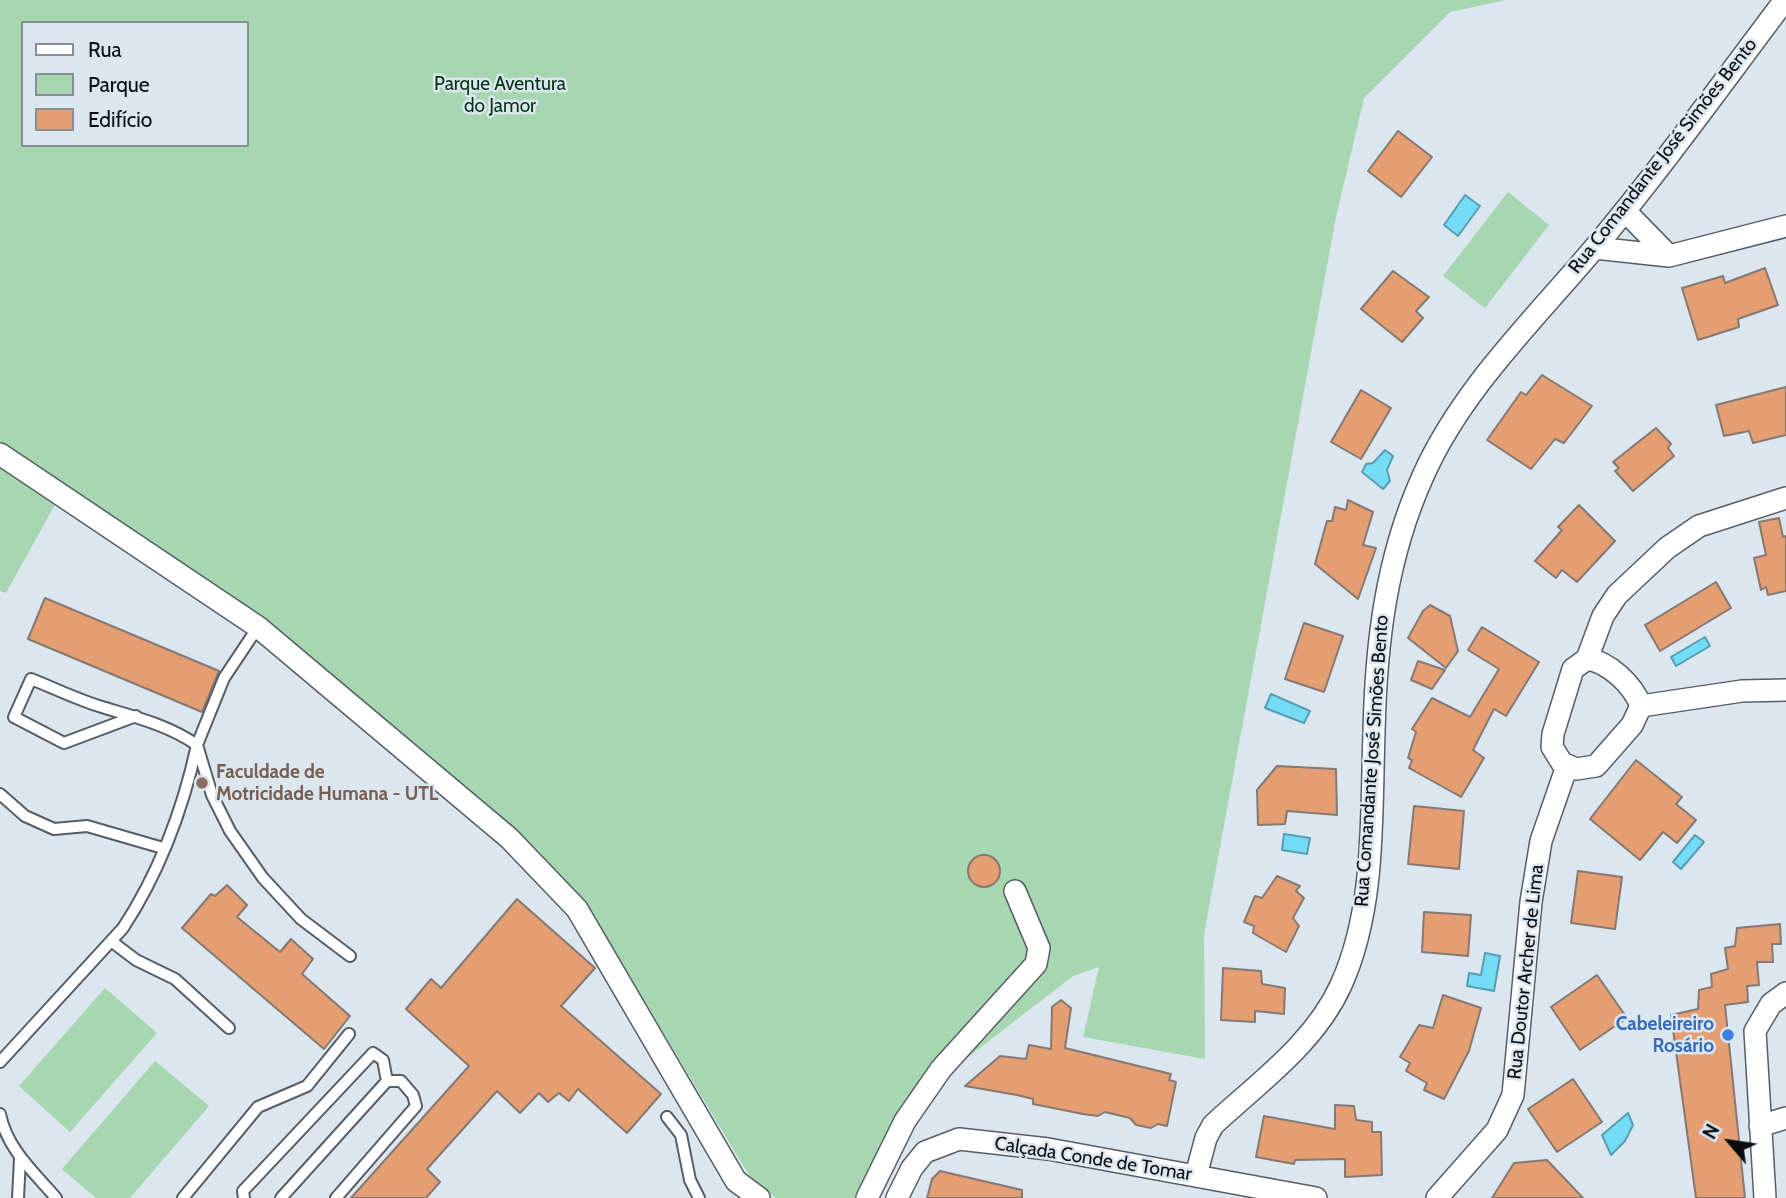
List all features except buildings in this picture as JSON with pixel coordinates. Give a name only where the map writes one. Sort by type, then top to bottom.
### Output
[{"type":"street","name":"Rua Comandante José Simões Bento","points":[[1196,1175],[1206,1138],[1213,1125],[1304,1040],[1323,1016],[1340,986],[1355,949],[1369,861],[1380,617],[1393,558],[1424,473],[1444,436],[1482,381],[1625,211],[1785,0]]},
{"type":"street","points":[[1625,211],[1670,256]]},
{"type":"street","points":[[1595,248],[1670,256],[1786,226]]},
{"type":"street","points":[[0,454],[258,627],[509,838],[577,909],[736,1181],[759,1198]]},
{"type":"street","points":[[1641,706],[1632,725],[1596,766],[1586,769],[1567,766],[1556,757],[1552,747],[1553,734],[1573,669],[1587,659],[1603,616],[1617,595],[1667,548],[1699,526],[1786,498]]},
{"type":"street","points":[[1587,659],[1611,669],[1632,690],[1641,706]]},
{"type":"street","points":[[1641,706],[1742,691],[1786,690]]},
{"type":"street","name":"Rua Doutor Archer de Lima","points":[[1437,1198],[1497,1130],[1513,1095],[1535,877],[1541,841],[1567,766]]},
{"type":"street","points":[[867,1198],[905,1121],[941,1069],[1036,964],[1039,948],[1015,891]]},
{"type":"street","points":[[1765,1198],[1755,1031],[1771,1004],[1786,993]]},
{"type":"street","points":[[1760,1126],[1786,1118]]},
{"type":"street","name":"Calçada Conde de Tomar","points":[[897,1198],[912,1168],[925,1152],[958,1139],[1006,1143],[1316,1198]]},
{"type":"lane","points":[[0,1062],[111,941],[134,911],[184,799],[197,745],[224,678],[258,627]]},
{"type":"lane","points":[[136,716],[64,743],[14,717],[31,679],[99,706],[136,716],[179,732],[197,745],[212,795],[230,831],[250,859],[301,919],[350,956]]},
{"type":"lane","points":[[0,794],[25,816],[54,829],[87,826],[163,848]]},
{"type":"lane","points":[[111,941],[136,960],[175,979],[229,1028]]},
{"type":"lane","points":[[183,1198],[258,1107],[307,1086],[349,1034]]},
{"type":"lane","points":[[244,1198],[243,1191],[250,1183],[373,1053],[383,1060],[387,1081]]},
{"type":"lane","points":[[281,1198],[387,1081],[401,1081],[413,1095],[416,1106],[336,1198]]},
{"type":"lane","points":[[0,1114],[2,1125],[20,1159],[56,1198]]},
{"type":"lane","points":[[667,1116],[681,1135],[690,1180],[699,1198]]},
{"type":"lane","points":[[18,1198],[20,1159]]},
{"type":"green space","name":"Parque Aventura do Jamor","points":[[0,0],[1506,0],[1450,12],[1364,98],[1336,217],[1204,934],[1205,1059],[1083,1037],[1099,967],[1073,976],[901,1109],[854,1198],[776,1198],[750,1177],[590,911],[515,829],[262,617],[62,492],[6,593],[0,591]]},
{"type":"green space","points":[[1508,192],[1549,225],[1485,308],[1443,276]]},
{"type":"green space","points":[[105,988],[157,1033],[70,1132],[19,1086]]},
{"type":"green space","points":[[155,1061],[209,1106],[130,1198],[96,1198],[62,1169]]},
{"type":"water","points":[[1465,195],[1480,206],[1458,236],[1444,225]]},
{"type":"water","points":[[1385,450],[1393,456],[1387,470],[1390,481],[1383,489],[1362,472],[1366,464],[1373,463]]},
{"type":"water","points":[[1705,637],[1710,646],[1676,666],[1671,657]]},
{"type":"water","points":[[1271,694],[1310,711],[1304,723],[1265,708]]},
{"type":"water","points":[[1284,834],[1310,838],[1307,854],[1282,850]]},
{"type":"water","points":[[1695,835],[1704,842],[1681,869],[1673,862]]},
{"type":"water","points":[[1485,953],[1500,956],[1494,991],[1467,986],[1469,973],[1481,975]]},
{"type":"water","points":[[1628,1113],[1633,1125],[1625,1141],[1611,1155],[1602,1135]]},
{"type":"place","name":"Faculdade de Motricidade Humana - UTL","points":[[202,783]]},
{"type":"place","name":"Cabeleireiro Rosário","points":[[1728,1035]]}]
